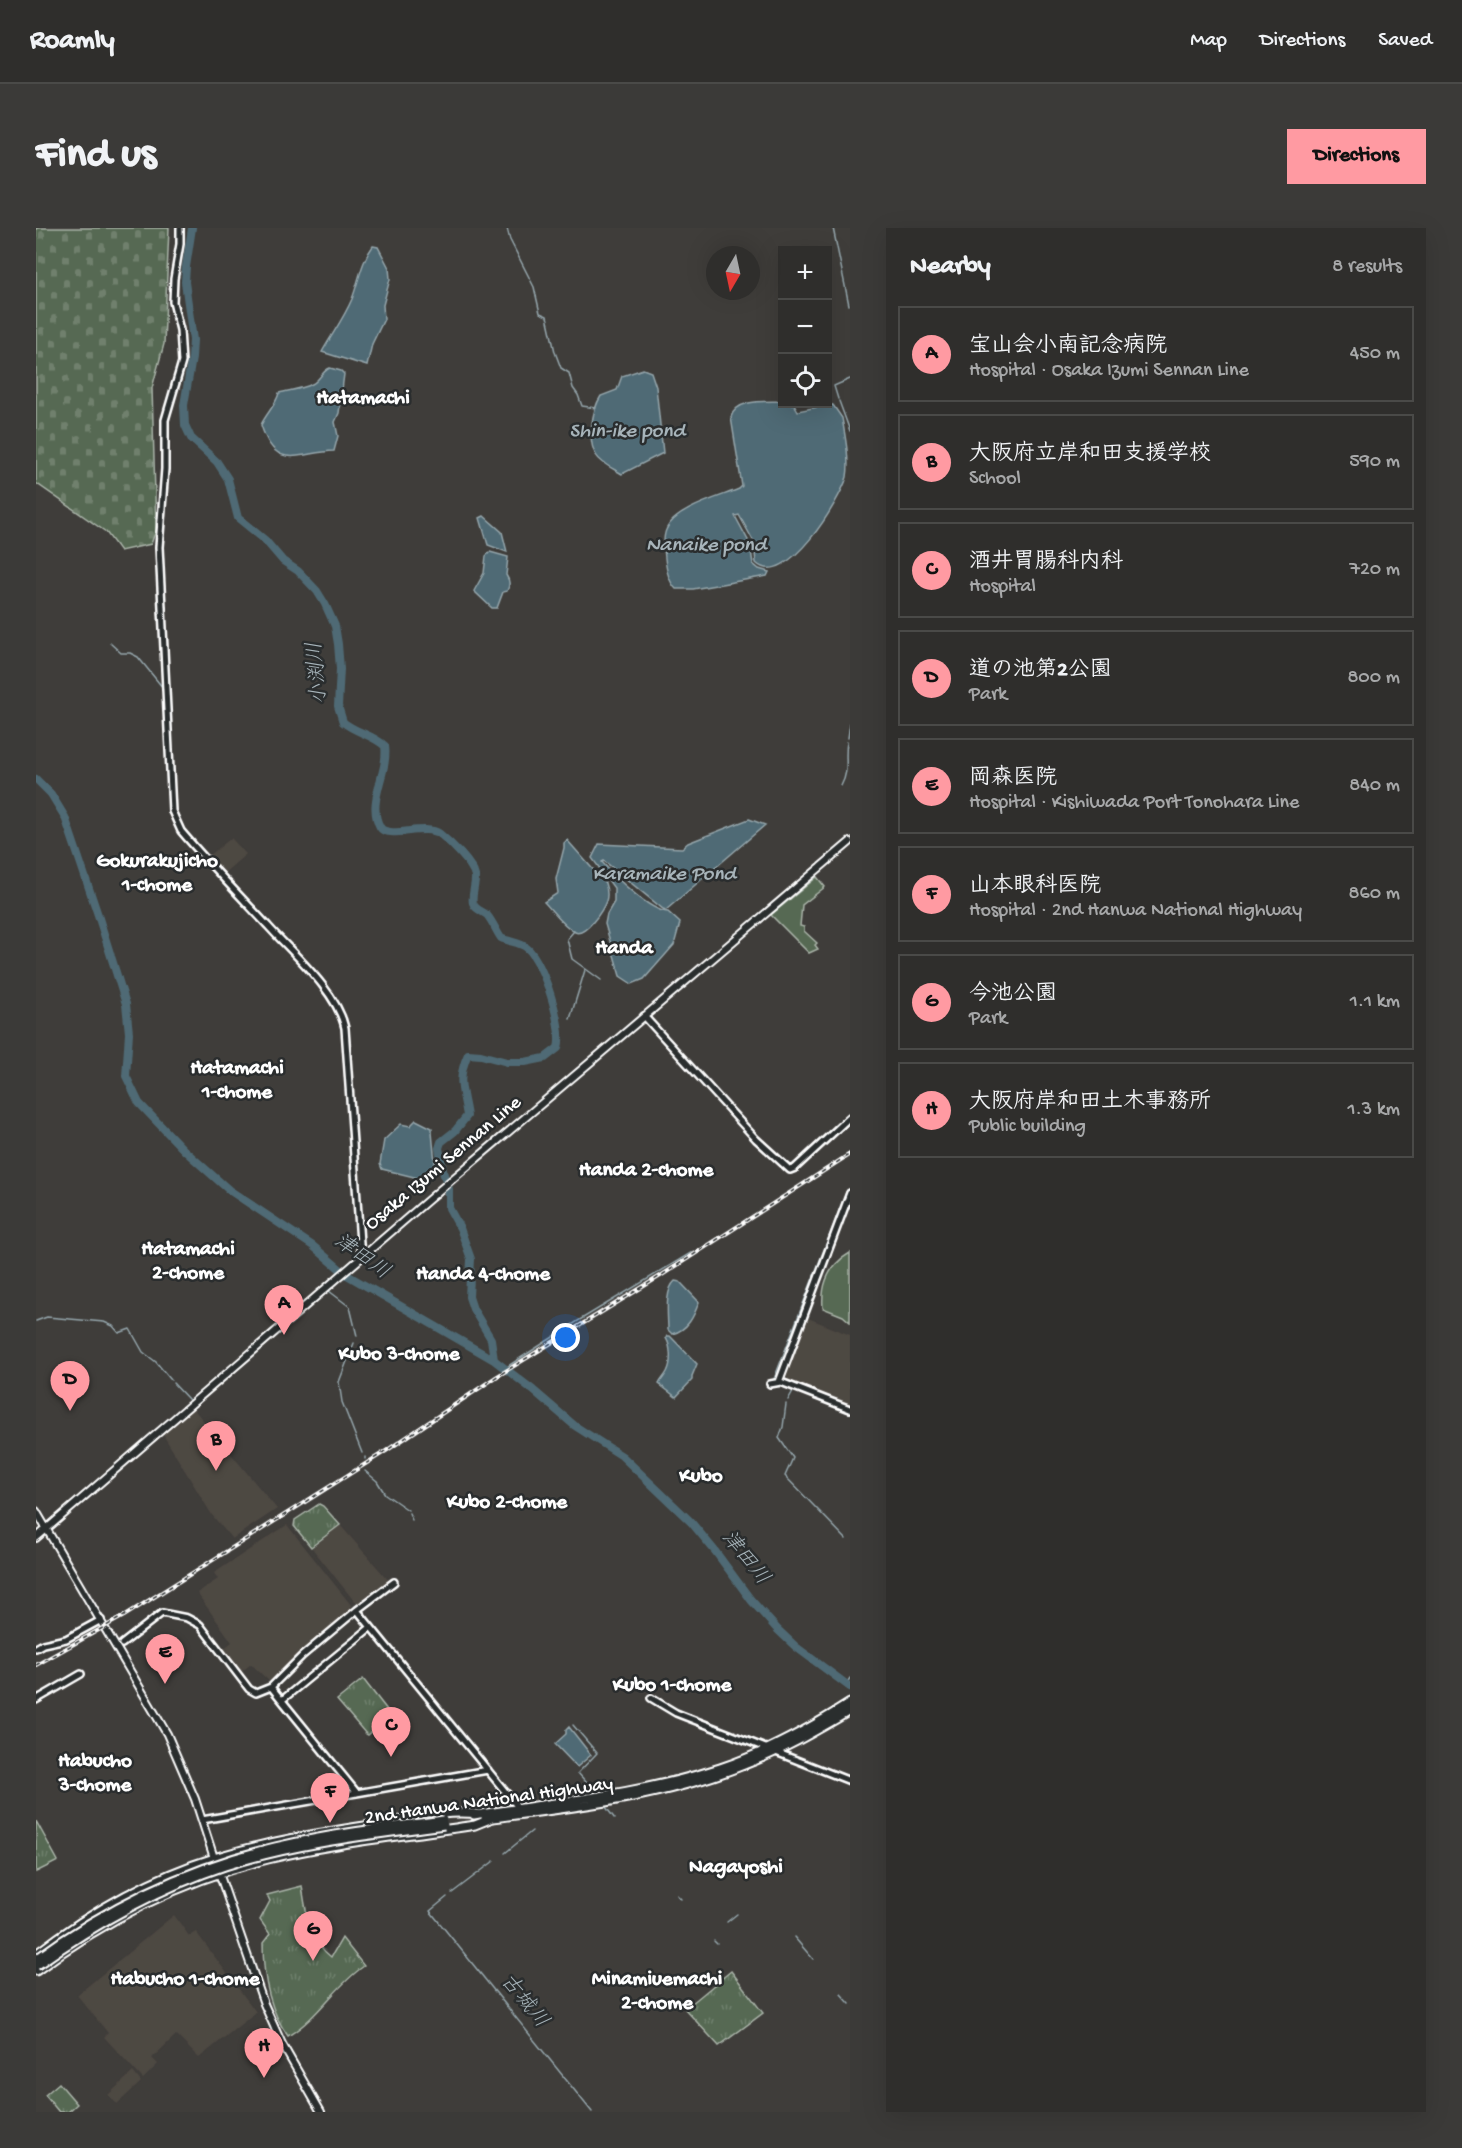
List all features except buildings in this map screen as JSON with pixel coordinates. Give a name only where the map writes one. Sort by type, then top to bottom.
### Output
[{"type":"highway","name":"2nd Hanwa National Highway","points":[[36,1966],[123,1910],[167,1888],[216,1869],[303,1846],[478,1814],[612,1795],[665,1784],[719,1768],[769,1748],[849,1708]]},
{"type":"highway","name":"2nd Hanwa National Highway","points":[[36,1959],[122,1904],[175,1879],[213,1865],[289,1844],[443,1822],[524,1815],[624,1799],[677,1787],[727,1772],[777,1751],[849,1708]]},
{"type":"highway","points":[[36,1953],[137,1889],[214,1858],[287,1839],[328,1832],[442,1814],[478,1814]]},
{"type":"highway","points":[[36,1971],[120,1917],[167,1894],[219,1874],[294,1853],[475,1825],[490,1819]]},
{"type":"main road","name":"Osaka Izumi Sennan Line","points":[[36,1538],[348,1268],[850,842]]},
{"type":"main road","points":[[36,1511],[167,1734],[202,1820],[264,2004],[282,2044],[321,2112]]},
{"type":"street","points":[[180,228],[173,302],[180,330],[182,362],[165,420],[165,469],[159,548],[172,811],[182,831],[320,983],[340,1012],[345,1028],[361,1257]]},
{"type":"street","points":[[644,1017],[761,1144],[790,1170],[795,1168],[850,1117]]},
{"type":"street","points":[[779,1382],[850,1193]]},
{"type":"street","points":[[770,1384],[779,1382],[850,1409]]},
{"type":"street","points":[[122,1644],[165,1612],[187,1618],[200,1625],[235,1673],[253,1692],[260,1692],[271,1687],[302,1656],[394,1582]]},
{"type":"street","points":[[357,1610],[524,1815]]},
{"type":"street","points":[[36,1648],[66,1639],[101,1620]]},
{"type":"street","points":[[282,1700],[371,1627]]},
{"type":"street","points":[[36,1700],[81,1674]]},
{"type":"street","points":[[271,1687],[357,1793]]},
{"type":"street","points":[[651,1698],[676,1713],[850,1781]]},
{"type":"street","points":[[202,1820],[488,1770]]},
{"type":"shaded area","points":[[231,838],[246,854],[223,874],[208,857]]},
{"type":"shaded area","points":[[808,1318],[850,1335],[850,1405],[789,1381],[786,1375]]},
{"type":"shaded area","points":[[192,1407],[277,1509],[232,1539],[212,1515],[162,1433]]},
{"type":"shaded area","points":[[287,1525],[351,1605],[351,1614],[269,1681],[251,1664],[240,1673],[223,1649],[232,1642],[197,1593],[218,1579],[214,1573]]},
{"type":"shaded area","points":[[340,1525],[390,1582],[361,1604],[355,1602],[312,1548]]},
{"type":"shaded area","points":[[174,1915],[189,1936],[196,1932],[256,2012],[199,2058],[176,2035],[152,2058],[158,2064],[143,2079],[104,2037],[108,2033],[77,1995]]},
{"type":"shaded area","points":[[133,2072],[141,2082],[117,2104],[108,2095]]},
{"type":"green space","points":[[36,228],[169,228],[164,344],[152,388],[156,530],[151,544],[120,551],[106,532],[36,483]]},
{"type":"green space","points":[[817,877],[825,887],[802,905],[800,926],[804,927],[804,931],[817,943],[815,945],[818,949],[809,953],[771,915]]},
{"type":"green space","points":[[850,1253],[850,1322],[843,1316],[823,1308],[823,1291],[832,1269]]},
{"type":"green space","points":[[319,1504],[340,1525],[311,1547],[294,1526],[295,1520]]},
{"type":"green space","points":[[363,1679],[391,1715],[368,1735],[337,1700]]},
{"type":"green space","points":[[36,1821],[58,1861],[36,1872]]},
{"type":"green space","points":[[302,1886],[313,1934],[324,1950],[331,1957],[342,1938],[364,1966],[299,2029],[288,2036],[276,2015],[268,1992],[263,1943],[270,1934],[260,1920],[270,1901],[267,1895]]},
{"type":"green space","points":[[731,1971],[763,2013],[719,2046],[685,2009]]},
{"type":"green space","points":[[59,2083],[77,2104],[68,2112],[59,2112],[45,2095]]},
{"type":"water","points":[[373,246],[378,247],[389,268],[390,279],[383,305],[384,319],[372,344],[367,366],[322,352],[349,306],[363,265]]},
{"type":"water","points":[[330,368],[344,374],[339,413],[335,422],[338,436],[334,451],[299,456],[281,455],[267,440],[261,425],[263,421],[276,402],[279,393],[312,384]]},
{"type":"water","name":"Shin-ike pond","points":[[643,369],[651,372],[656,387],[663,453],[622,474],[604,464],[596,455],[591,434],[593,417],[601,396],[617,390],[622,376]]},
{"type":"water","name":"Nanaike pond","points":[[778,401],[778,408],[796,408],[798,411],[832,408],[833,405],[842,418],[847,447],[847,477],[823,522],[796,554],[782,565],[768,568],[756,563],[754,542],[739,515],[735,516],[750,544],[753,564],[769,572],[767,576],[693,589],[676,589],[666,566],[664,536],[666,530],[678,516],[688,510],[742,486],[731,417],[739,407],[753,402]]},
{"type":"water","points":[[484,516],[502,532],[507,552],[488,545],[480,518]]},
{"type":"water","points":[[490,552],[508,557],[506,575],[509,587],[503,592],[497,608],[492,608],[474,591],[484,573],[486,556]]},
{"type":"water","name":"Karamaike Pond","points":[[749,819],[765,825],[666,910],[604,861],[602,862],[623,884],[642,899],[651,906],[668,912],[680,923],[674,945],[644,979],[632,984],[620,976],[605,924],[607,914],[614,902],[614,888],[592,858],[599,844],[682,848],[688,843]]},
{"type":"water","points":[[567,840],[605,883],[607,890],[607,899],[593,922],[584,931],[579,932],[566,926],[544,902],[558,893],[556,879],[564,843]]},
{"type":"water","points":[[416,1120],[432,1128],[435,1173],[426,1180],[382,1169],[380,1164],[384,1140],[401,1124],[410,1126]]},
{"type":"water","points":[[675,1281],[680,1282],[699,1302],[686,1326],[672,1334],[668,1330],[667,1304],[669,1291]]},
{"type":"water","points":[[667,1336],[670,1336],[697,1364],[692,1380],[676,1397],[659,1384],[670,1364]]},
{"type":"water","points":[[569,1727],[591,1755],[577,1767],[555,1744],[566,1734]]},
{"type":"waterway","name":"小渕川","points":[[192,228],[185,282],[193,340],[184,405],[185,425],[191,438],[217,462],[228,479],[238,518],[265,540],[283,561],[298,571],[317,591],[325,604],[335,626],[338,644],[340,669],[338,706],[343,722],[385,746],[384,766],[375,807],[380,827],[390,832],[433,831],[440,834],[455,848],[466,860],[475,876],[474,905],[487,915],[501,938],[524,946],[533,955],[551,995],[558,1026],[558,1048],[545,1058],[525,1062],[507,1062],[468,1054],[461,1078],[467,1116],[455,1131],[441,1142],[439,1148],[449,1189],[449,1208],[460,1228],[471,1259],[469,1297],[473,1309],[491,1339],[494,1360]]},
{"type":"waterway","points":[[507,228],[510,240],[534,287],[540,313],[547,316],[561,368],[569,373],[582,406],[596,408]]},
{"type":"waterway","points":[[833,228],[849,305]]},
{"type":"waterway","points":[[838,399],[834,386],[850,379]]},
{"type":"waterway","points":[[839,401],[850,431]]},
{"type":"waterway","points":[[110,643],[121,653],[130,653],[138,657],[163,688]]},
{"type":"waterway","points":[[848,738],[850,723]]},
{"type":"waterway","points":[[841,786],[846,769],[847,742]]},
{"type":"waterway","name":"津田川","points":[[36,779],[51,794],[65,817],[98,915],[126,1004],[129,1033],[126,1076],[139,1103],[184,1150],[229,1190],[313,1246],[347,1275],[494,1360],[575,1426],[622,1456],[691,1522],[751,1600],[778,1630],[796,1647],[850,1687]]},
{"type":"waterway","points":[[574,931],[567,939],[572,959],[601,980]]},
{"type":"waterway","points":[[570,1019],[585,970]]},
{"type":"waterway","points":[[774,1379],[847,1190]]},
{"type":"waterway","points":[[505,1368],[694,1251]]},
{"type":"waterway","points":[[329,1291],[350,1307],[357,1336]]},
{"type":"waterway","points":[[36,1321],[47,1317],[104,1322],[113,1326],[119,1333],[130,1329],[143,1352],[156,1362],[171,1380]]},
{"type":"waterway","points":[[354,1343],[339,1382],[342,1402],[362,1453]]},
{"type":"waterway","points":[[173,1383],[189,1400]]},
{"type":"waterway","points":[[781,1386],[850,1412]]},
{"type":"waterway","points":[[788,1400],[793,1391]]},
{"type":"waterway","points":[[786,1404],[779,1438],[793,1458],[785,1476],[846,1539]]},
{"type":"waterway","points":[[365,1471],[377,1481],[385,1494],[408,1510]]},
{"type":"waterway","points":[[409,1513],[412,1520]]},
{"type":"waterway","name":"津田川","points":[[847,1683],[850,1678]]},
{"type":"waterway","points":[[573,1725],[597,1753],[578,1773],[587,1783]]},
{"type":"waterway","points":[[605,1806],[615,1819]]},
{"type":"waterway","points":[[505,1853],[532,1831]]},
{"type":"waterway","points":[[452,1893],[494,1861]]},
{"type":"waterway","points":[[677,1895],[681,1899]]},
{"type":"waterway","name":"古城川","points":[[447,1897],[430,1911],[592,2112]]},
{"type":"waterway","points":[[727,1922],[737,1914]]},
{"type":"waterway","points":[[794,1937],[813,1959]]},
{"type":"waterway","points":[[714,1941],[717,1944]]},
{"type":"waterway","points":[[841,1994],[850,2004]]},
{"type":"railway","points":[[36,1665],[124,1616],[386,1451],[496,1377],[662,1275],[850,1154]]},
{"type":"place","name":"宝山会小南記念病院","points":[[284,1335]]},
{"type":"place","name":"道の池第2公園","points":[[70,1411]]},
{"type":"place","name":"大阪府立岸和田支援学校","points":[[216,1471]]},
{"type":"place","name":"岡森医院","points":[[165,1684]]},
{"type":"place","name":"酒井胃腸科内科","points":[[391,1757]]},
{"type":"place","name":"山本眼科医院","points":[[330,1823]]},
{"type":"place","name":"今池公園","points":[[313,1961]]},
{"type":"place","name":"大阪府岸和田土木事務所","points":[[264,2078]]},
{"type":"district","name":"Hatamachi","points":[[363,399]]},
{"type":"district","name":"Gokurakujicho 1-chome","points":[[157,874]]},
{"type":"district","name":"Handa","points":[[624,949]]},
{"type":"district","name":"Hatamachi 1-chome","points":[[237,1081]]},
{"type":"district","name":"Handa 2-chome","points":[[646,1171]]},
{"type":"district","name":"Hatamachi 2-chome","points":[[188,1262]]},
{"type":"district","name":"Handa 4-chome","points":[[483,1275]]},
{"type":"district","name":"Kubo 3-chome","points":[[399,1355]]},
{"type":"district","name":"Kubo","points":[[701,1477]]},
{"type":"district","name":"Kubo 2-chome","points":[[507,1503]]},
{"type":"district","name":"Kubo 1-chome","points":[[672,1686]]},
{"type":"district","name":"Habucho 3-chome","points":[[95,1774]]},
{"type":"district","name":"Nagayoshi","points":[[736,1868]]},
{"type":"district","name":"Habucho 1-chome","points":[[185,1980]]},
{"type":"district","name":"Minamiuemachi 2-chome","points":[[657,1992]]}]
